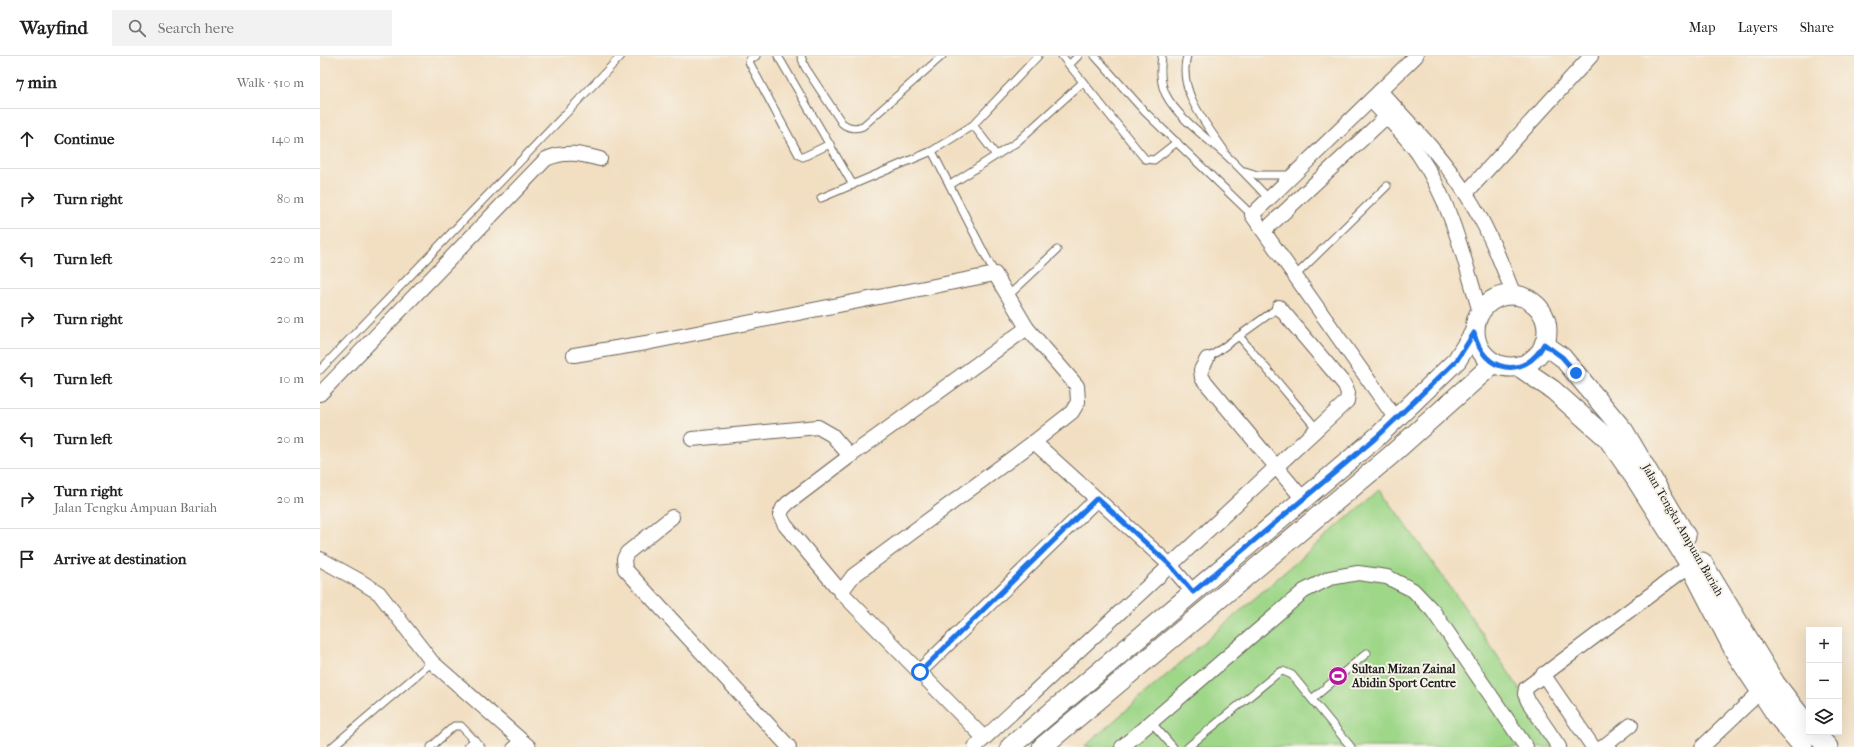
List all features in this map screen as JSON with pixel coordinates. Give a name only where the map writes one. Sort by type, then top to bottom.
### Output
[{"type":"main road","points":[[1010,747],[1378,436],[1457,360],[1474,333],[1476,321],[1480,312],[1490,301],[1502,296],[1514,295],[1525,298],[1534,304],[1541,312],[1546,322],[1547,333],[1544,344],[1539,353],[1530,362],[1518,366],[1506,367],[1494,363],[1484,355],[1477,345],[1474,333]]},
{"type":"main road","name":"Jalan Tengku Ampuan Bariah","points":[[1544,344],[1562,357],[1624,431],[1751,646],[1775,683],[1806,723]]},
{"type":"main road","points":[[1042,747],[1390,456],[1494,363]]},
{"type":"main road","name":"Jalan Tengku Ampuan Bariah","points":[[1518,366],[1553,390],[1608,439],[1635,478],[1690,565],[1736,654],[1777,716],[1803,747]]},
{"type":"main road","points":[[1816,735],[1828,747]]},
{"type":"street","points":[[1396,419],[1252,215],[1416,56]]},
{"type":"street","points":[[1466,193],[1591,56]]},
{"type":"street","points":[[1376,95],[1386,117],[1419,155],[1440,192],[1456,232],[1480,312]]},
{"type":"street","points":[[1376,95],[1428,144],[1466,193],[1490,236],[1514,295]]},
{"type":"street","points":[[1264,231],[1386,117]]},
{"type":"street","points":[[320,394],[546,159],[553,155],[577,152],[600,159]]},
{"type":"street","points":[[574,355],[646,343],[995,274],[1027,328],[1077,386],[1079,393],[1078,402],[1072,412],[1034,442],[853,576],[841,592]]},
{"type":"street","points":[[1027,328],[850,456],[788,503],[783,508],[780,515],[784,525],[841,592],[920,672],[980,742],[1347,401],[1348,393],[1345,385],[1279,307]]},
{"type":"street","points":[[1207,359],[1201,370],[1202,378],[1303,500]]},
{"type":"street","points":[[1345,385],[1361,370]]},
{"type":"street","points":[[692,439],[818,427],[832,435],[850,456]]},
{"type":"street","points":[[1034,442],[1170,565],[1193,592]]},
{"type":"street","points":[[920,672],[1097,498]]},
{"type":"street","points":[[672,517],[627,553],[624,559],[625,569],[789,747]]},
{"type":"street","points":[[320,559],[379,593],[432,662],[520,744]]},
{"type":"street","points":[[1559,747],[1537,715],[1525,694],[1526,688],[1690,565]]},
{"type":"street","points":[[1130,745],[1151,722],[1304,591],[1330,578],[1358,573],[1387,577],[1413,590],[1433,611],[1526,747]]},
{"type":"street","points":[[1543,674],[1593,747]]},
{"type":"street","points":[[1702,747],[1761,691]]},
{"type":"street","points":[[1603,747],[1631,724]]},
{"type":"lane","points":[[320,370],[621,56]]},
{"type":"lane","points":[[756,56],[750,59],[749,62],[799,155],[803,157],[830,144]]},
{"type":"lane","points":[[778,56],[853,185]]},
{"type":"lane","points":[[800,56],[805,67],[842,123],[846,126],[858,128],[863,126],[942,56]]},
{"type":"lane","points":[[821,198],[932,150],[973,125],[1038,56]]},
{"type":"lane","points":[[1062,56],[1145,159],[1154,160],[1177,142]]},
{"type":"lane","points":[[1069,65],[1078,56]]},
{"type":"lane","points":[[1094,56],[1148,110],[1158,124],[1252,215]]},
{"type":"lane","points":[[1162,56],[1160,65],[1162,84],[1170,102],[1183,116],[1243,170],[1269,199]]},
{"type":"lane","points":[[1187,56],[1184,67],[1188,88],[1200,114],[1231,160]]},
{"type":"lane","points":[[950,185],[1017,142],[1083,82]]},
{"type":"lane","points":[[973,125],[996,155]]},
{"type":"lane","points":[[932,150],[995,274]]},
{"type":"lane","points":[[1243,170],[1257,175],[1293,175]]},
{"type":"lane","points":[[1295,276],[1387,186]]},
{"type":"lane","points":[[1008,296],[1057,250]]},
{"type":"lane","points":[[1207,359],[1279,307]]},
{"type":"lane","points":[[1239,336],[1317,429]]},
{"type":"lane","points":[[1312,699],[1367,652]]},
{"type":"lane","points":[[332,747],[432,662]]},
{"type":"lane","points":[[1188,747],[1278,673],[1283,671],[1292,675],[1350,746]]},
{"type":"lane","points":[[1151,722],[1173,747]]},
{"type":"lane","points":[[431,747],[454,726],[458,725],[462,726],[481,747]]},
{"type":"lane","points":[[467,747],[475,740]]},
{"type":"green space","name":"Sultan Mizan Zainal Abidin Sport Centre","points":[[1380,489],[1463,605],[1559,747],[1084,747]]},
{"type":"place","name":"Sultan Mizan Zainal Abidin Sport Centre","points":[[1338,676]]},
{"type":"route","points":[[920,672],[1097,498],[1170,565],[1193,592],[1378,436],[1457,360],[1474,333],[1477,345],[1484,355],[1494,363],[1506,367],[1518,366],[1530,362],[1539,353],[1544,344],[1562,357],[1576,373]]}]
